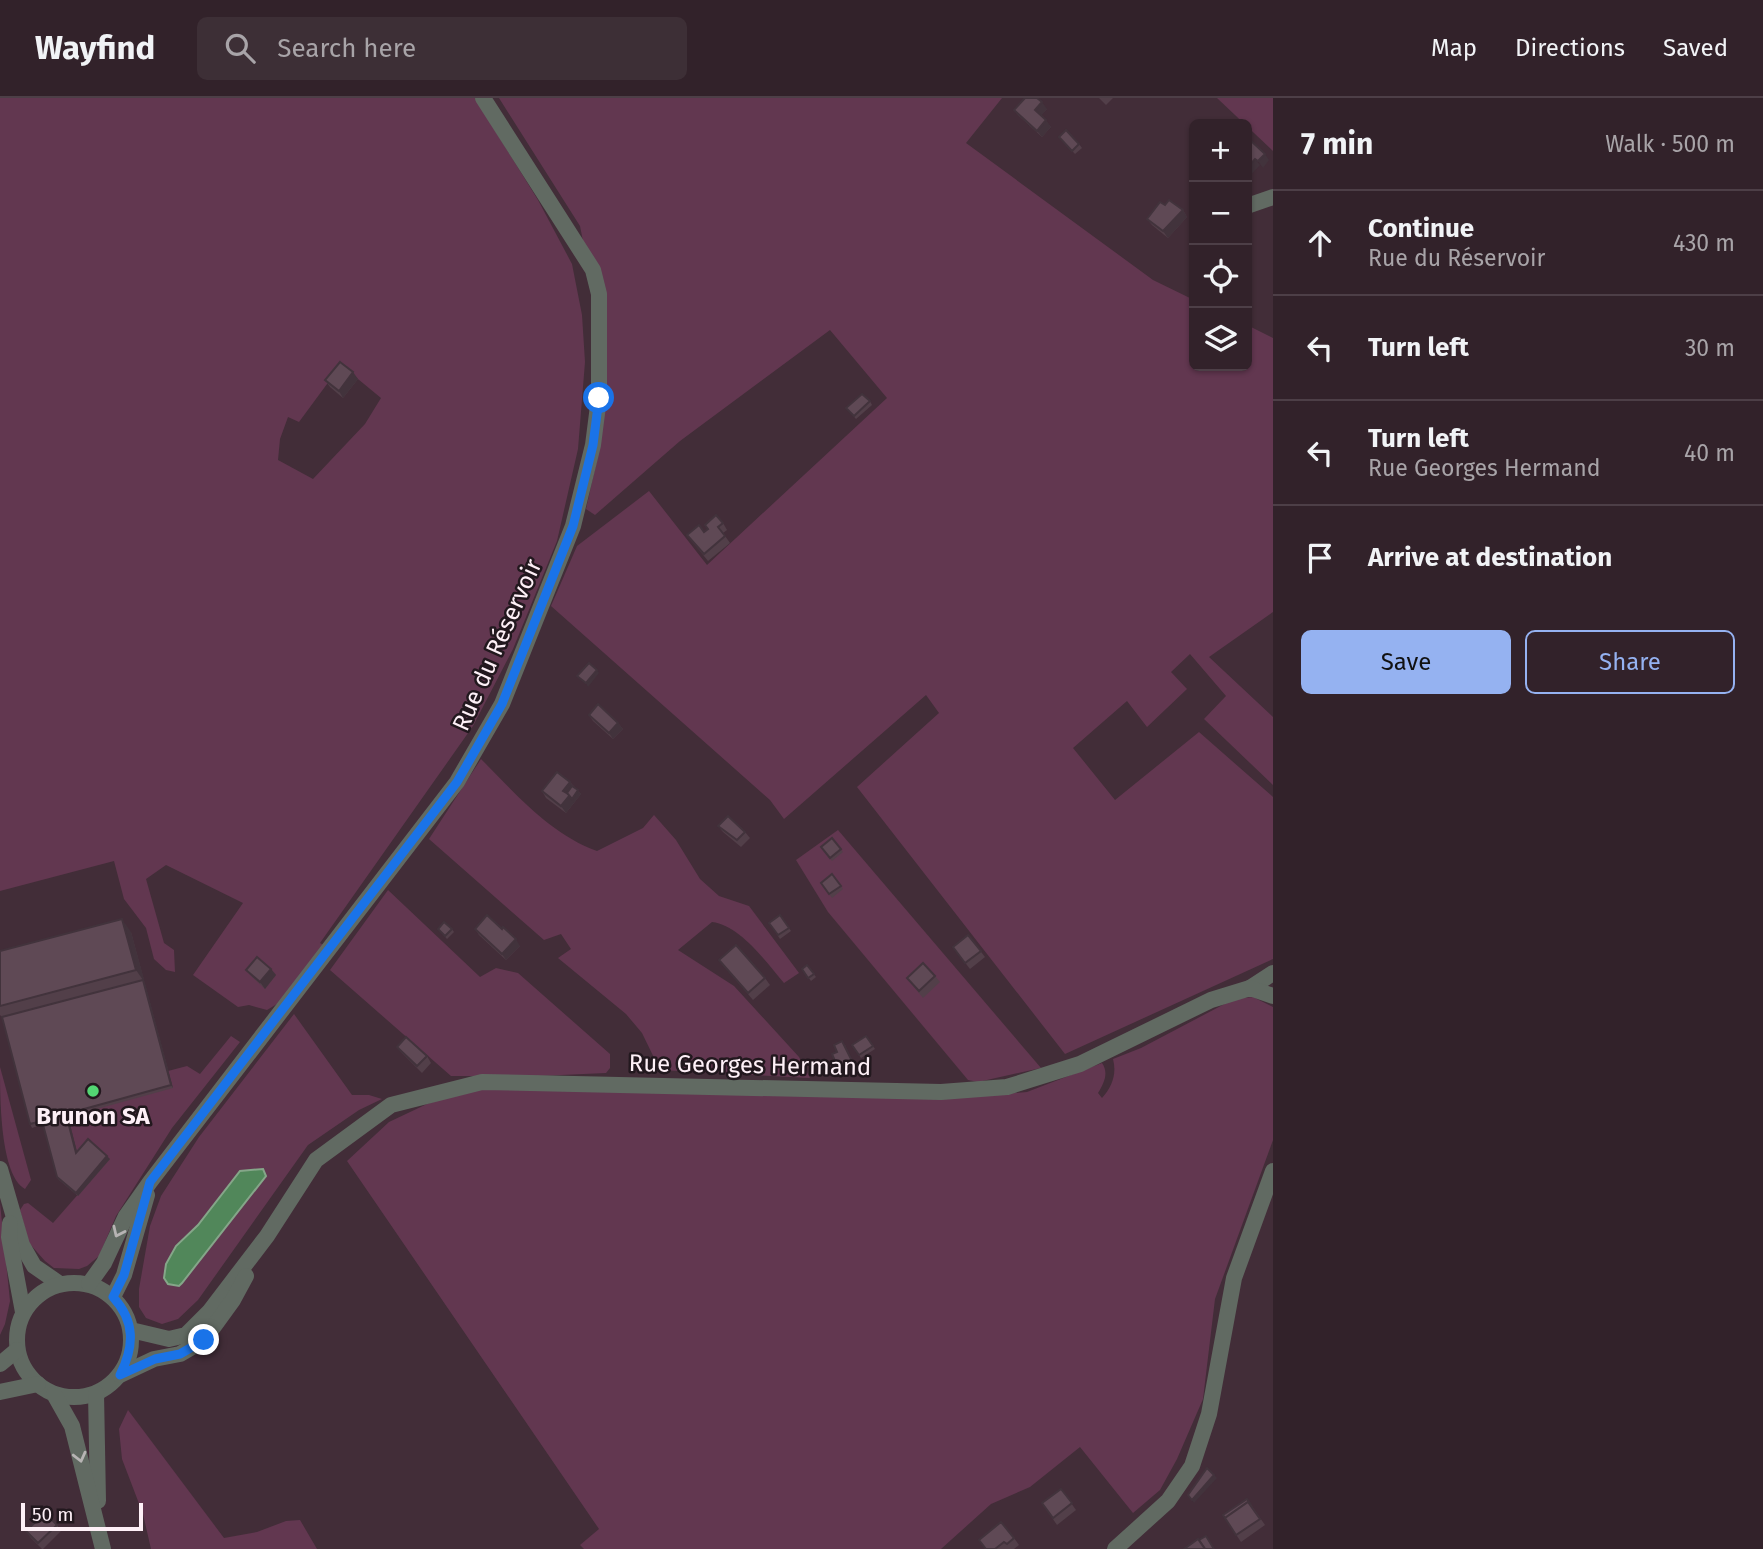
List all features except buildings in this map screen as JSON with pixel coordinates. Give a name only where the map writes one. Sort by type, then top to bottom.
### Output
[{"type":"street","name":"Rue du Réservoir","points":[[89,1284],[104,1263],[126,1216],[150,1182],[457,782],[502,704],[573,526],[593,445],[599,398],[599,293],[593,270],[586,258],[483,98]]},
{"type":"street","points":[[1252,204],[1273,197]]},
{"type":"street","name":"Rue Georges Hermand","points":[[131,1330],[169,1339],[186,1335],[209,1312],[267,1236],[316,1160],[391,1105],[482,1082],[942,1092],[1007,1087],[1080,1065],[1211,1000],[1250,988],[1273,972]]},
{"type":"street","points":[[1250,988],[1273,996]]},
{"type":"street","points":[[0,1169],[23,1245],[34,1266],[60,1284]]},
{"type":"street","points":[[1115,1549],[1168,1501],[1192,1466],[1209,1414],[1234,1278],[1273,1171]]},
{"type":"street","name":"Rue du Réservoir","points":[[113,1297],[124,1275],[150,1182]]},
{"type":"street","points":[[10,1206],[9,1237],[23,1312],[17,1350],[27,1374],[54,1394],[72,1397],[96,1393],[120,1375],[130,1356],[131,1330],[120,1305],[113,1297],[89,1284],[60,1284],[40,1293],[23,1312]]},
{"type":"street","name":"Rue Georges Hermand","points":[[120,1375],[155,1359],[180,1354],[204,1340],[233,1300],[267,1236]]},
{"type":"street","points":[[0,1364],[17,1350]]},
{"type":"street","points":[[0,1392],[38,1384]]},
{"type":"street","points":[[96,1393],[94,1422],[101,1542]]},
{"type":"street","points":[[54,1394],[72,1426],[101,1542]]},
{"type":"shaded area","points":[[0,98],[475,98],[538,200],[572,264],[582,315],[585,362],[578,449],[557,541],[513,649],[473,726],[320,943],[325,946],[282,1001],[267,1010],[249,1005],[238,1007],[193,975],[243,903],[166,865],[146,879],[164,943],[174,950],[175,972],[166,970],[154,959],[146,928],[124,899],[114,861],[0,891]],"holes":[[[341,365],[381,398],[365,424],[313,479],[278,460],[280,439],[288,417],[299,422]]]},
{"type":"shaded area","points":[[499,98],[1002,98],[966,143],[1153,280],[1189,298],[1189,371],[1252,371],[1252,328],[1273,338],[1273,612],[1209,657],[1273,717],[1273,785],[1204,719],[1226,696],[1190,654],[1171,672],[1187,689],[1147,727],[1127,701],[1073,748],[1115,800],[1199,732],[1273,797],[1273,959],[1065,1054],[857,787],[939,713],[926,695],[784,819],[770,800],[551,606],[577,546],[649,491],[707,565],[887,398],[830,330],[680,441],[595,515],[586,509],[598,455],[606,394],[580,226]]},
{"type":"shaded area","points":[[1217,98],[1273,98],[1273,151],[1252,131],[1252,119],[1239,119]]},
{"type":"shaded area","points":[[481,759],[549,824],[580,844],[597,851],[643,828],[654,815],[676,840],[700,879],[719,896],[749,906],[799,973],[784,983],[743,937],[722,925],[712,922],[678,950],[734,986],[799,1057],[810,1078],[660,1070],[642,1033],[626,1014],[558,958],[571,949],[561,934],[544,940],[429,839]]},
{"type":"shaded area","points":[[838,830],[1041,1068],[978,1082],[968,1080],[828,912],[796,860]]},
{"type":"shaded area","points":[[388,890],[480,977],[496,968],[518,973],[610,1054],[610,1068],[606,1073],[451,1076],[330,970]]},
{"type":"shaded area","points":[[1253,997],[1273,1007],[1273,1140],[1215,1299],[1203,1399],[1177,1459],[1160,1490],[1133,1513],[1080,1447],[1030,1487],[991,1504],[941,1549],[584,1549],[580,1545],[599,1529],[347,1161],[389,1122],[427,1104],[471,1090],[507,1088],[958,1098],[1027,1092],[1102,1063],[1104,1082],[1098,1093],[1102,1098],[1113,1080],[1113,1059],[1141,1048],[1234,999]]},
{"type":"shaded area","points":[[294,1014],[352,1095],[369,1095],[382,1099],[359,1110],[308,1145],[198,1300],[178,1319],[162,1324],[146,1318],[139,1307],[139,1289],[150,1226],[161,1196],[199,1137]]},
{"type":"shaded area","points":[[231,1036],[240,1042],[172,1128],[116,1216],[99,1256],[79,1269],[54,1268],[45,1261],[29,1243],[20,1210],[28,1203],[53,1223],[109,1159],[78,1156],[68,1117],[168,1071],[187,1066],[200,1074]]},
{"type":"shaded area","points":[[0,1067],[31,1180],[25,1189],[17,1181],[6,1153],[1,1116]]},
{"type":"shaded area","points":[[263,1169],[266,1176],[182,1283],[179,1286],[168,1284],[164,1278],[166,1264],[176,1246],[198,1225],[240,1171]]},
{"type":"shaded area","points":[[0,1203],[10,1301],[0,1335]]},
{"type":"shaded area","points":[[128,1410],[224,1538],[257,1532],[286,1521],[300,1520],[317,1549],[151,1549],[143,1514],[122,1459],[119,1429]]},
{"type":"place","name":"Brunon SA","points":[[93,1091]]},
{"type":"route","points":[[204,1340],[180,1354],[155,1359],[120,1375],[130,1356],[131,1330],[120,1305],[113,1297],[124,1275],[150,1182],[457,782],[502,704],[573,526],[593,445],[599,398]]}]
